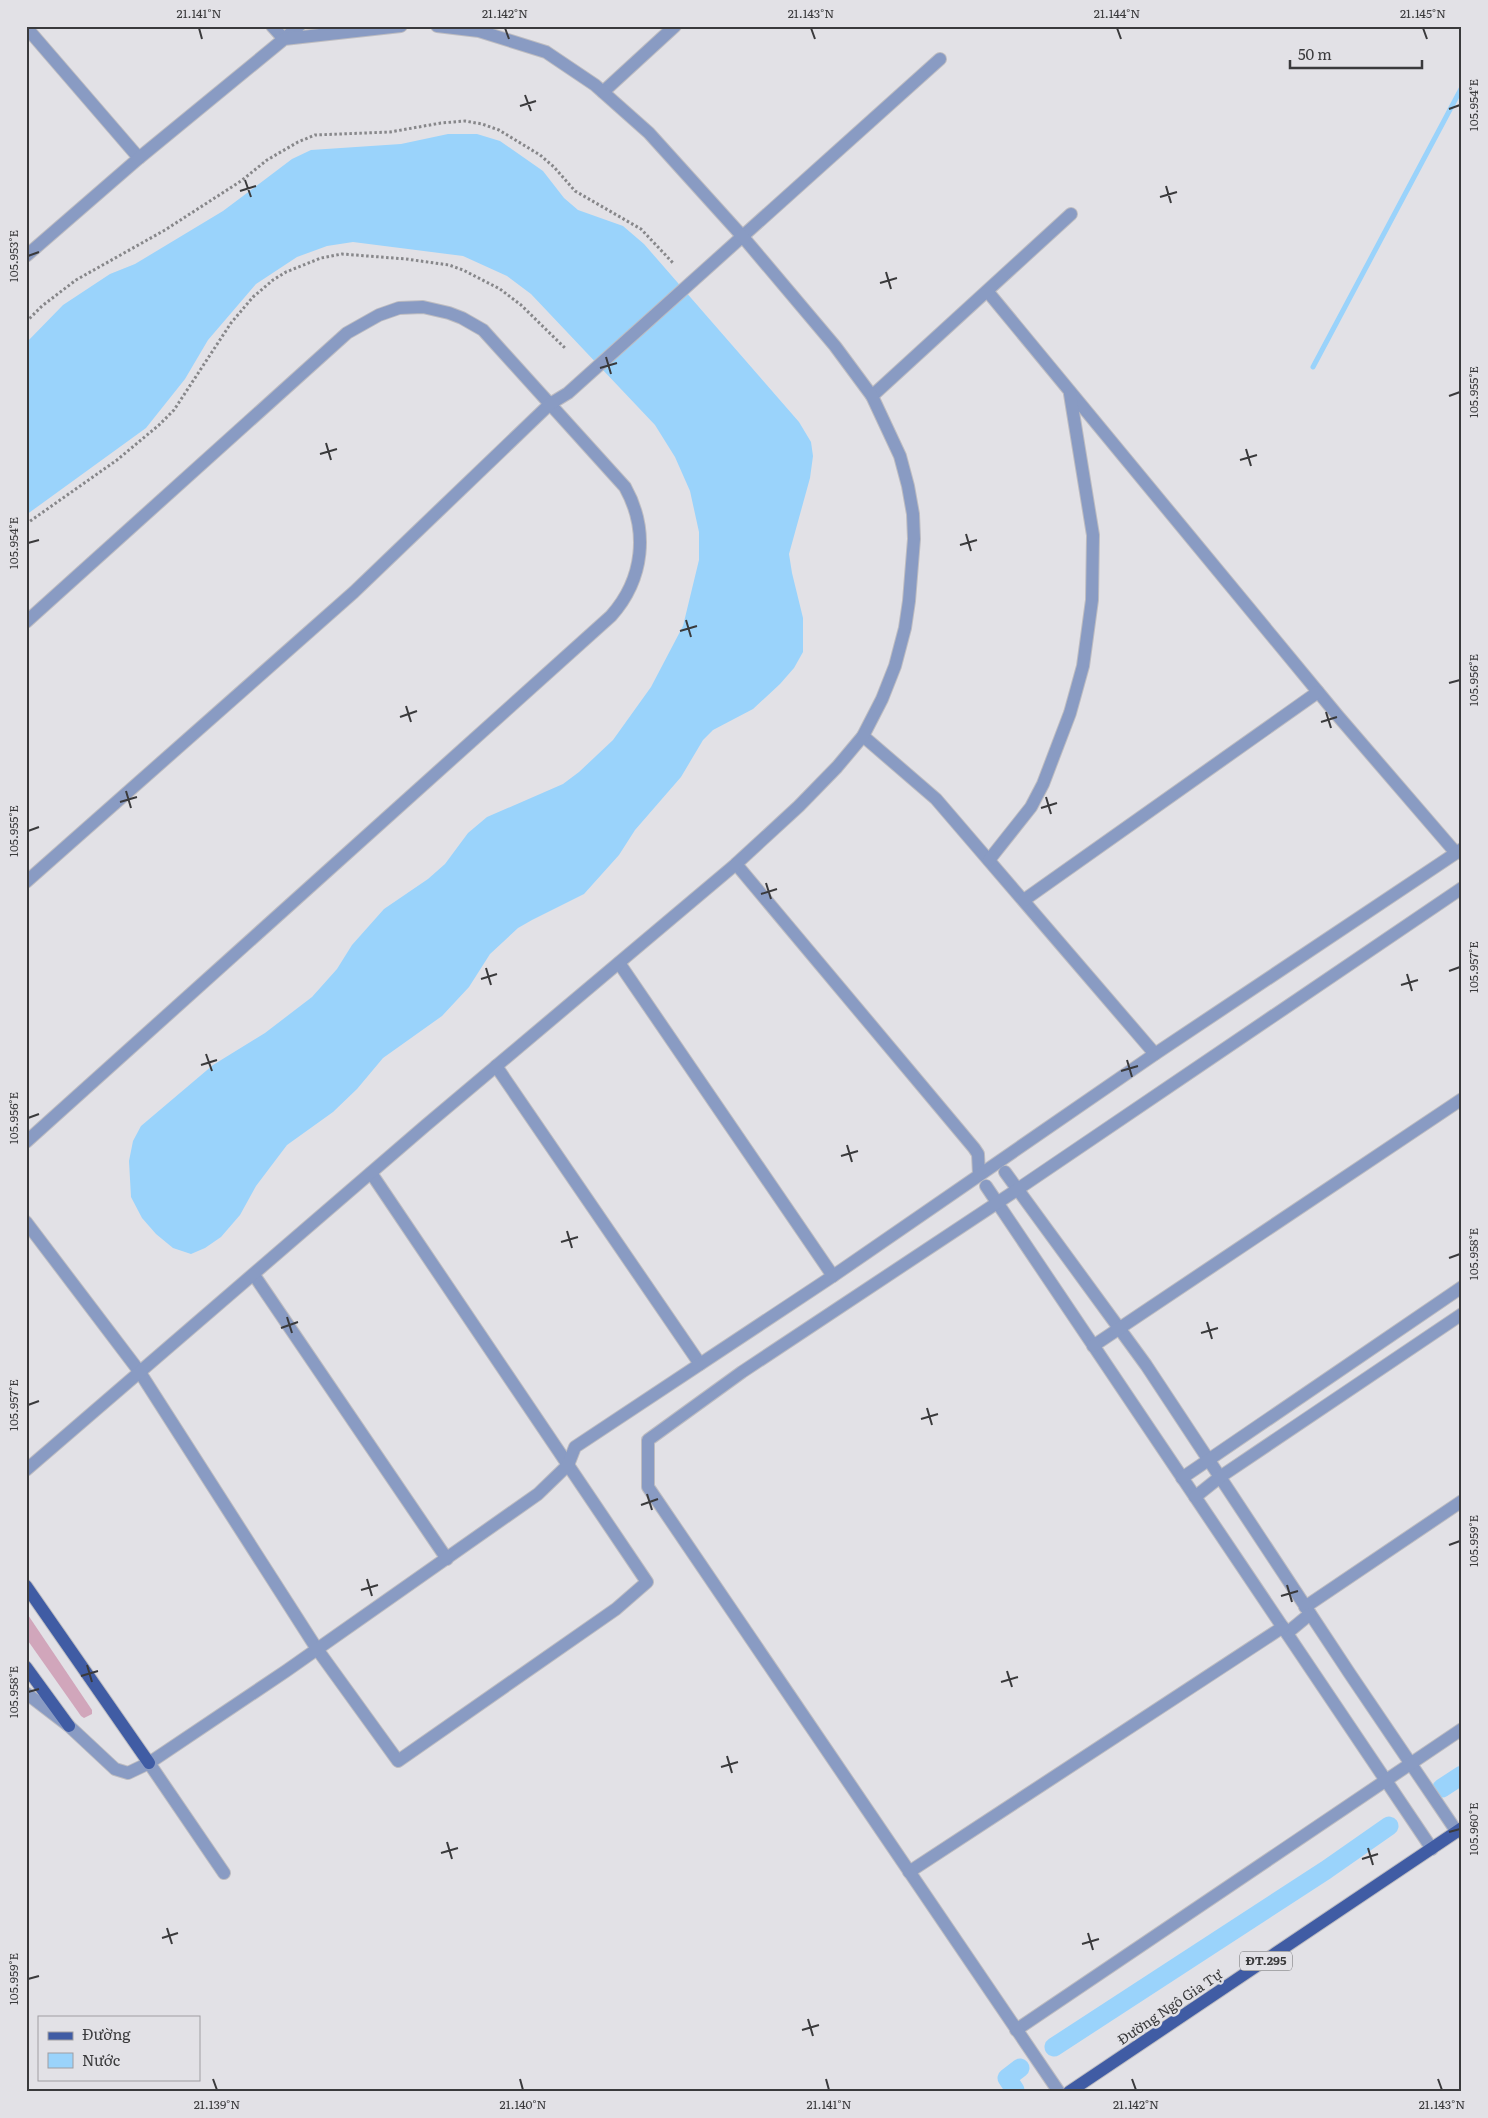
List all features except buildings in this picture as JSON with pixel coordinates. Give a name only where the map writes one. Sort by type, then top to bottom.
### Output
[{"type":"main road","points":[[26,1586],[149,1763]]},
{"type":"main road","points":[[26,1667],[69,1726]]},
{"type":"main road","name":"Đường Ngô Gia Tự","points":[[1069,2092],[1459,1830]]},
{"type":"street","points":[[272,26],[284,40]]},
{"type":"street","points":[[26,256],[139,158],[299,26]]},
{"type":"street","points":[[327,26],[340,34]]},
{"type":"street","points":[[284,40],[401,26]]},
{"type":"street","points":[[26,1470],[496,1066],[736,864],[799,806],[837,767],[863,736],[882,699],[895,666],[910,601],[914,538],[908,486],[900,456],[872,396],[834,346],[743,237],[649,133],[595,84],[546,52],[479,31],[437,26]]},
{"type":"street","points":[[603,92],[675,26]]},
{"type":"street","points":[[26,27],[139,158]]},
{"type":"street","points":[[26,882],[354,592],[550,404],[568,393],[940,59]]},
{"type":"street","points":[[872,396],[988,292],[1071,214]]},
{"type":"street","points":[[26,1693],[69,1726],[115,1769],[122,1773],[135,1772],[317,1649],[538,1494],[568,1465],[575,1447],[833,1276],[1155,1054],[1459,850],[1318,692],[988,292]]},
{"type":"street","points":[[26,622],[347,333],[379,315],[399,308],[423,308],[449,313],[483,330],[612,472],[632,501],[637,516],[641,550],[635,578],[622,604],[611,616],[26,1142]]},
{"type":"street","points":[[989,860],[1031,807],[1043,784],[1070,713],[1083,666],[1089,635],[1094,563],[1093,535],[1082,456],[1070,391]]},
{"type":"street","points":[[1024,900],[1318,692]]},
{"type":"street","points":[[863,736],[936,799],[1155,1054]]},
{"type":"street","points":[[736,864],[978,1154],[998,1161]]},
{"type":"street","points":[[1059,2092],[648,1487],[648,1440],[742,1372],[1018,1189],[1462,888]]},
{"type":"street","points":[[619,963],[833,1276]]},
{"type":"street","points":[[496,1066],[700,1364]]},
{"type":"street","points":[[1094,1346],[1462,1099]]},
{"type":"street","points":[[978,1154],[979,1175]]},
{"type":"street","points":[[1005,1172],[1146,1365],[1410,1764],[1459,1830]]},
{"type":"street","points":[[26,1222],[139,1372],[317,1649],[398,1761],[616,1609],[647,1582],[371,1173]]},
{"type":"street","points":[[986,1186],[1432,1849]]},
{"type":"street","points":[[254,1275],[447,1559]]},
{"type":"street","points":[[1182,1478],[1462,1287]]},
{"type":"street","points":[[1195,1497],[1220,1477],[1462,1314]]},
{"type":"street","points":[[1376,1345],[1388,1363]]},
{"type":"street","points":[[909,1872],[1285,1630],[1308,1610],[1462,1501]]},
{"type":"street","points":[[1016,2030],[1462,1729]]},
{"type":"street","points":[[149,1763],[224,1872]]},
{"type":"path","points":[[26,322],[42,306],[76,280],[165,230],[240,181],[267,160],[298,142],[315,135],[390,132],[441,123],[465,121],[499,130],[540,155],[554,167],[575,191],[641,229],[673,263]]},
{"type":"path","points":[[26,524],[117,460],[159,425],[174,410],[231,323],[253,297],[273,280],[321,258],[342,254],[406,259],[449,265],[463,270],[500,289],[521,305],[565,348]]},
{"type":"shaded area","points":[[26,1612],[92,1710],[92,1714],[84,1718],[81,1716],[26,1638]]},
{"type":"water","points":[[448,134],[477,134],[500,141],[543,171],[564,198],[578,210],[623,226],[644,244],[799,422],[811,442],[813,456],[810,478],[789,554],[803,618],[803,652],[794,668],[780,684],[753,709],[713,730],[703,740],[681,777],[635,830],[619,855],[584,894],[518,928],[490,954],[469,987],[442,1016],[383,1058],[357,1089],[333,1112],[287,1145],[256,1186],[240,1215],[221,1237],[205,1248],[191,1254],[173,1248],[156,1234],[142,1218],[131,1197],[129,1161],[133,1141],[141,1126],[213,1065],[265,1033],[312,997],[337,969],[352,945],[384,909],[428,879],[445,864],[468,833],[487,817],[563,784],[579,772],[613,740],[651,687],[683,626],[699,560],[699,532],[690,491],[675,457],[655,425],[531,294],[507,276],[463,256],[353,242],[327,246],[297,257],[256,284],[208,340],[185,379],[146,428],[26,515],[26,343],[63,305],[110,274],[135,264],[223,211],[292,159],[311,150],[401,144]]},
{"type":"waterway","points":[[1313,367],[1462,87]]},
{"type":"waterway","points":[[1442,1788],[1462,1775]]},
{"type":"waterway","points":[[1054,2047],[1326,1870],[1389,1826]]},
{"type":"waterway","points":[[1012,2092],[1015,2090],[1007,2078],[1020,2068]]}]
